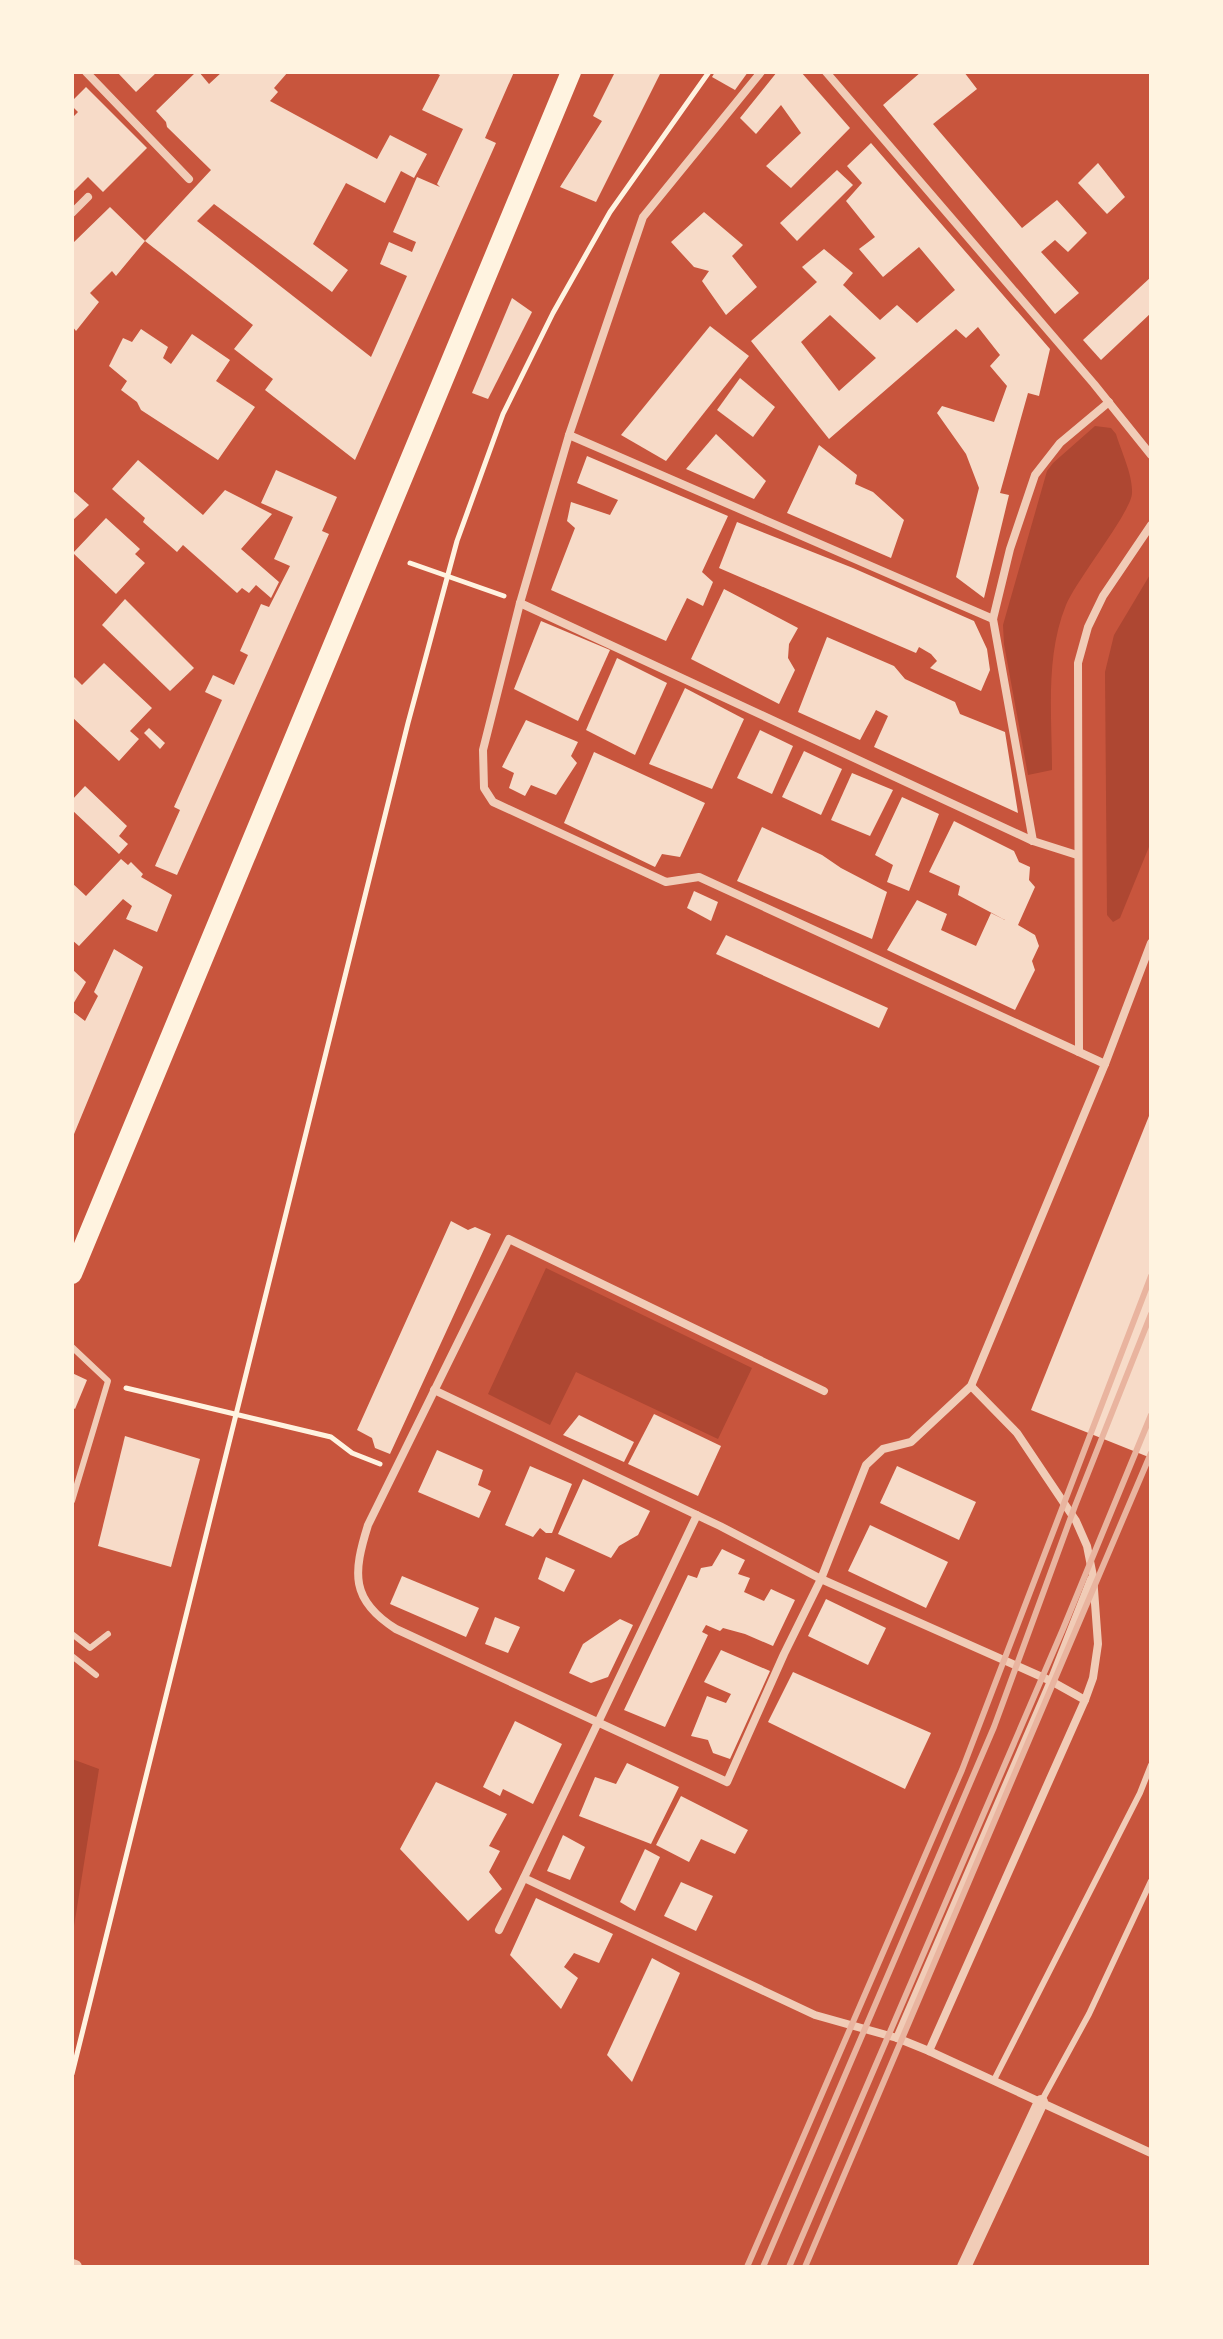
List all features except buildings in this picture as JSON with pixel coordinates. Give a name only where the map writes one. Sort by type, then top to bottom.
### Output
[{"type":"main road","points":[[72,1274],[78,1240],[571,72]]},
{"type":"street","points":[[86,72],[189,179]]},
{"type":"street","points":[[761,72],[643,217],[569,435],[520,603],[483,750],[484,788],[493,802],[666,882],[699,877],[1105,1064]]},
{"type":"street","points":[[826,72],[1094,384],[1151,455]]},
{"type":"street","points":[[72,213],[88,197]]},
{"type":"street","points":[[1033,841],[993,619],[1010,549],[1035,475],[1060,443],[1109,402]]},
{"type":"street","points":[[569,435],[993,619]]},
{"type":"street","points":[[1079,1052],[1078,663],[1088,627],[1103,596],[1151,525]]},
{"type":"street","points":[[520,603],[1033,841],[1077,855]]},
{"type":"street","points":[[824,1391],[509,1239],[368,1525],[358,1575],[364,1602],[372,1612],[396,1629],[727,1782],[821,1579],[866,1465],[883,1449],[911,1442],[971,1386],[1105,1064],[1151,943]]},
{"type":"street","points":[[929,2051],[1085,1700],[1093,1678],[1098,1644],[1097,1613],[1087,1546],[1068,1509],[1017,1433],[971,1386]]},
{"type":"street","points":[[434,1390],[697,1515],[821,1579],[1051,1681],[1085,1700]]},
{"type":"street","points":[[499,1930],[697,1515]]},
{"type":"street","points":[[897,2038],[1051,1681],[1090,1585],[1091,1567]]},
{"type":"street","points":[[524,1878],[815,2015],[897,2038],[929,2051],[1151,2153]]},
{"type":"street","points":[[964,2267],[1041,2102]]},
{"type":"lane","points":[[72,1347],[108,1381],[72,1501]]},
{"type":"lane","points":[[72,1634],[90,1648],[108,1634]]},
{"type":"lane","points":[[72,1656],[96,1675]]},
{"type":"lane","points":[[994,2080],[1140,1793],[1151,1765]]},
{"type":"lane","points":[[1041,2102],[1089,2014],[1151,1881]]},
{"type":"path","points":[[72,2074],[447,574],[503,414],[553,313],[610,212],[709,72]]},
{"type":"path","points":[[410,563],[520,603]]},
{"type":"path","points":[[126,1388],[331,1437],[352,1453],[395,1470]]},
{"type":"shaded area","points":[[1095,426],[1111,428],[1116,434],[1129,471],[1132,493],[1123,514],[1066,605],[1052,666],[1052,770],[1028,775],[1003,625],[1047,471]]},
{"type":"shaded area","points":[[1151,573],[1151,842],[1120,918],[1113,922],[1107,915],[1105,672],[1114,635]]},
{"type":"shaded area","points":[[546,1268],[752,1368],[718,1439],[576,1372],[550,1425],[488,1394]]},
{"type":"shaded area","points":[[72,1759],[99,1769],[72,1939]]},
{"type":"railway","points":[[747,2267],[962,1770],[1151,1276]]},
{"type":"railway","points":[[763,2267],[994,1727],[1075,1506],[1151,1314]]},
{"type":"railway","points":[[789,2267],[1063,1629],[1151,1415]]},
{"type":"railway","points":[[805,2267],[1151,1453]]}]
